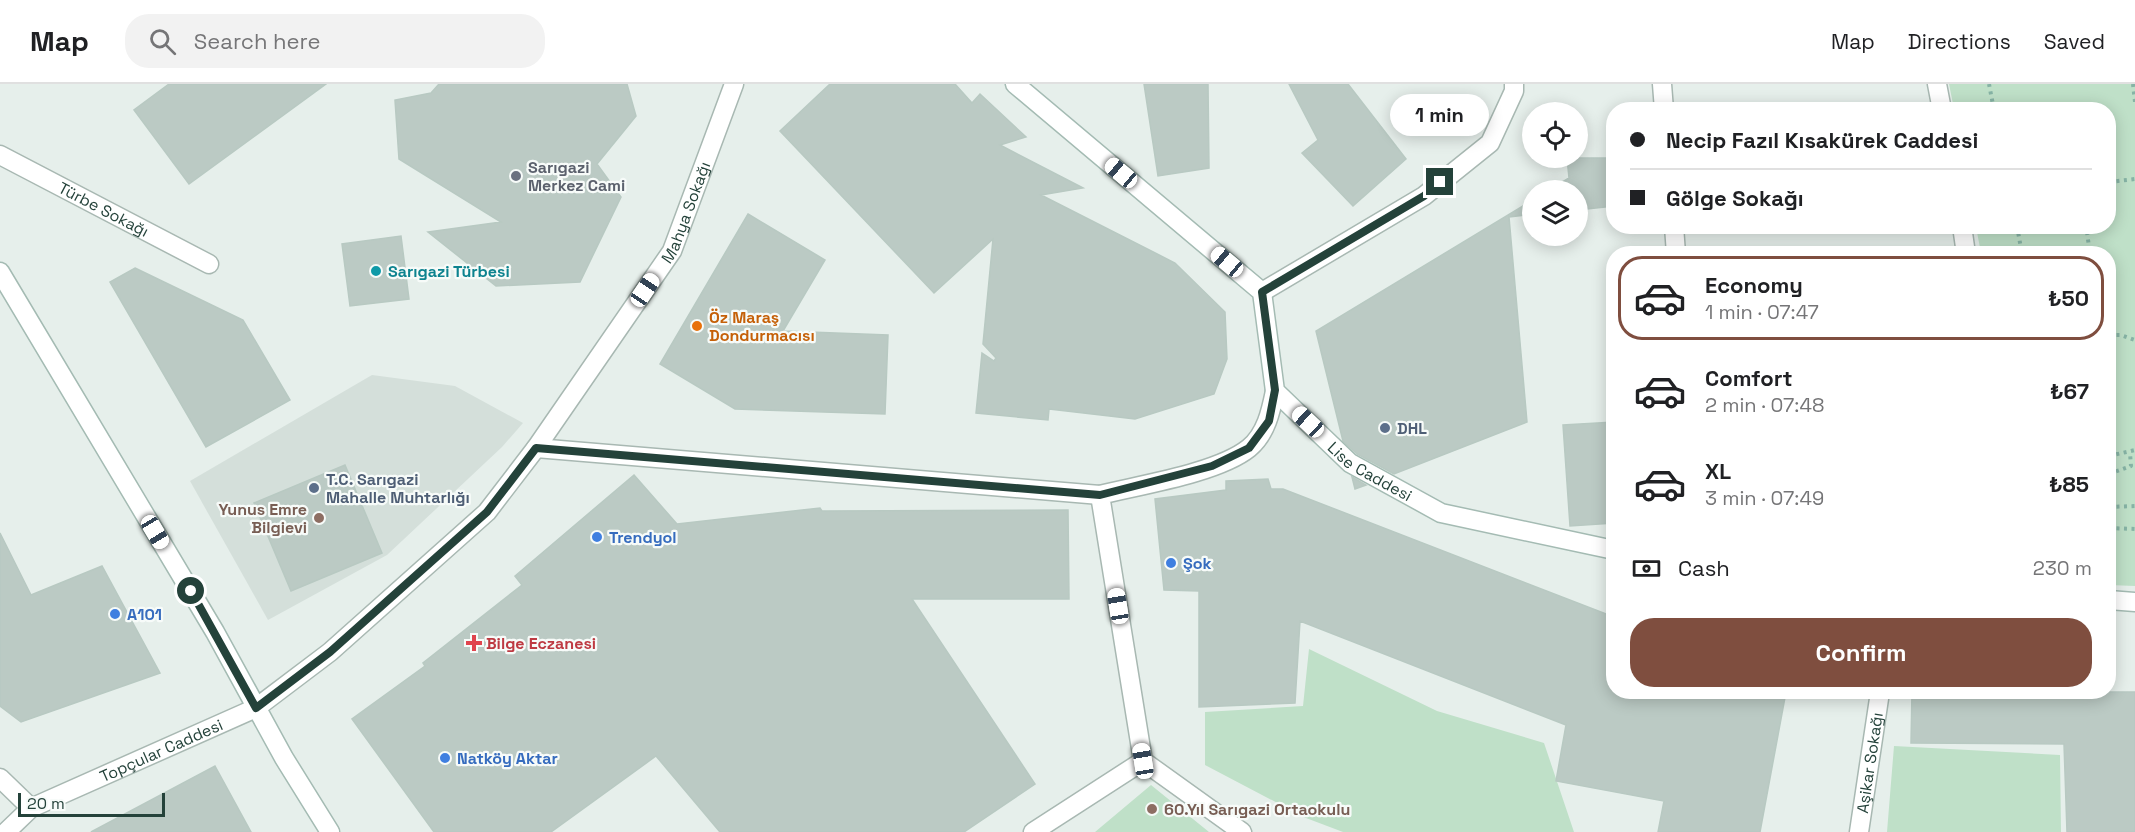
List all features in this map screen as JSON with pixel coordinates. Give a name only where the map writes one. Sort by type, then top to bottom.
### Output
[{"type":"street","name":"Mahya Sokağı","points":[[256,708],[330,652],[487,512],[536,448],[672,251],[734,84]]},
{"type":"street","points":[[536,448],[1100,495],[1212,466],[1249,448],[1269,421],[1275,390],[1262,292],[1015,84]]},
{"type":"street","points":[[1262,292],[1424,196],[1490,143],[1514,91],[1514,84]]},
{"type":"street","points":[[1662,84],[1663,102]]},
{"type":"street","points":[[1937,84],[1940,102]]},
{"type":"street","name":"Türbe Sokağı","points":[[0,155],[209,264]]},
{"type":"street","points":[[0,273],[209,622],[256,708],[330,832]]},
{"type":"street","name":"Lise Caddesi","points":[[1275,390],[1350,463],[1441,513],[1606,548]]},
{"type":"street","points":[[1100,495],[1143,761],[1242,832]]},
{"type":"street","points":[[2116,601],[2135,602]]},
{"type":"street","name":"Aşikar Sokağı","points":[[1859,832],[1879,699]]},
{"type":"street","name":"Topçular Caddesi","points":[[6,832],[31,808],[256,708]]},
{"type":"street","points":[[1033,832],[1143,761]]},
{"type":"street","points":[[0,778],[31,808]]},
{"type":"path","points":[[1989,84],[1992,102]]},
{"type":"path","points":[[2133,84],[2135,102]]},
{"type":"path","points":[[2116,181],[2135,179]]},
{"type":"path","points":[[2116,335],[2135,340]]},
{"type":"path","points":[[2116,455],[2133,451],[2131,466],[2116,471]]},
{"type":"path","points":[[2116,507],[2135,506]]},
{"type":"path","points":[[2116,528],[2135,529]]},
{"type":"shaded area","name":"Yunus Emre Bilgievi","points":[[372,375],[455,386],[523,423],[502,447],[387,555],[268,620],[190,481]]},
{"type":"green space","points":[[1949,84],[2135,84],[2135,586],[2116,585],[2116,246],[1980,246],[1977,234],[2116,234],[2116,102],[1953,102]]},
{"type":"green space","points":[[1309,649],[1437,711],[1544,743],[1574,832],[1343,832],[1306,818],[1205,765],[1205,712],[1303,706]]},
{"type":"green space","points":[[1894,746],[2060,755],[2061,832],[1887,832]]},
{"type":"green space","name":"60.Yıl Sarıgazi Ortaokulu","points":[[1151,785],[1209,832],[1095,832]]},
{"type":"building","points":[[169,84],[326,84],[189,184],[134,110]]},
{"type":"building","name":"Sarıgazi Merkez Cami","points":[[439,84],[627,84],[636,116],[597,164],[621,197],[580,282],[496,286],[428,232],[501,222],[399,159],[395,100],[431,93]]},
{"type":"building","points":[[830,84],[955,84],[972,103],[980,94],[1026,137],[1000,145],[1083,188],[1041,195],[1175,263],[1225,312],[1227,359],[1214,394],[1135,419],[1049,409],[1048,420],[976,413],[982,353],[994,361],[996,358],[983,344],[993,239],[934,293],[780,131]]},
{"type":"building","points":[[1144,84],[1208,84],[1209,168],[1158,176]]},
{"type":"building","points":[[1289,84],[1348,84],[1406,159],[1353,206],[1302,153],[1318,140]]},
{"type":"building","points":[[1588,158],[1606,158],[1606,207],[1588,209],[1588,180],[1566,180],[1569,178],[1568,168],[1588,168]]},
{"type":"building","points":[[1522,207],[1522,215],[1509,217],[1527,422],[1394,474],[1357,454],[1343,441],[1316,331]]},
{"type":"building","points":[[748,214],[825,260],[783,331],[888,335],[885,414],[735,409],[660,364]]},
{"type":"building","name":"Sarıgazi Türbesi","points":[[401,236],[409,299],[350,306],[342,244]]},
{"type":"building","points":[[135,268],[243,320],[290,400],[206,447],[110,282]]},
{"type":"building","points":[[1606,422],[1606,524],[1570,526],[1563,425]]},
{"type":"building","points":[[345,465],[382,553],[291,591],[254,503]]},
{"type":"building","points":[[634,475],[677,524],[820,508],[822,511],[1068,510],[1069,599],[912,599],[1035,784],[964,832],[720,832],[656,756],[551,832],[434,832],[352,719],[425,666],[423,663],[522,585],[515,576]]},
{"type":"building","points":[[1352,477],[1366,485],[1355,489]]},
{"type":"building","points":[[1268,479],[1271,489],[1283,489],[1606,614],[1606,699],[1785,699],[1760,832],[1658,832],[1664,801],[1556,781],[1566,725],[1300,621],[1295,703],[1199,707],[1199,591],[1164,590],[1155,499],[1226,490],[1226,481]]},
{"type":"building","points":[[0,533],[31,595],[102,566],[160,673],[21,722],[0,706]]},
{"type":"building","points":[[2116,692],[2135,692],[2135,832],[2067,832],[2064,744],[1911,743],[1912,699],[2116,699]]},
{"type":"building","points":[[215,766],[251,832],[91,832]]},
{"type":"place","name":"Sarıgazi Merkez Cami","points":[[516,176]]},
{"type":"place","name":"Sarıgazi Türbesi","points":[[376,271]]},
{"type":"place","name":"Öz Maraş Dondurmacısı","points":[[697,326]]},
{"type":"place","name":"DHL","points":[[1385,428]]},
{"type":"place","name":"T.C. Sarıgazi Mahalle Muhtarlığı","points":[[314,488]]},
{"type":"place","name":"Yunus Emre Bilgievi","points":[[319,518]]},
{"type":"place","name":"Trendyol","points":[[597,537]]},
{"type":"place","name":"Şok","points":[[1171,563]]},
{"type":"place","name":"A101","points":[[115,614]]},
{"type":"place","name":"Bilge Eczanesi","points":[[474,643]]},
{"type":"place","name":"Natköy Aktar","points":[[445,758]]},
{"type":"place","name":"60.Yıl Sarıgazi Ortaokulu","points":[[1152,809]]},
{"type":"route","points":[[191,591],[256,708],[330,652],[487,512],[536,448],[1100,495],[1212,466],[1249,448],[1269,421],[1275,390],[1262,292],[1424,196],[1440,182]]}]
